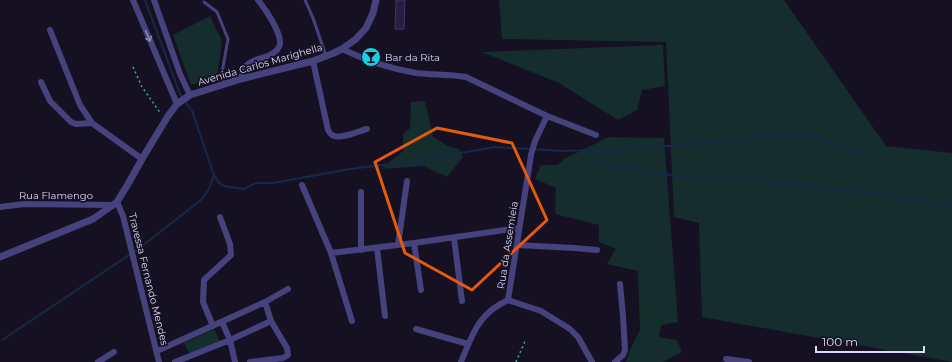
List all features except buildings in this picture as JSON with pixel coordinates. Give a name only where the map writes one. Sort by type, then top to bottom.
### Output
[{"type":"street","points":[[133,0],[184,99]]},
{"type":"street","points":[[0,257],[92,219],[115,203],[166,120],[184,99],[180,74],[154,0]]},
{"type":"street","points":[[241,79],[244,69],[250,63],[270,55],[278,49],[280,43],[278,33],[258,0]]},
{"type":"street","name":"Avenida Carlos Marighella","points":[[184,99],[224,84],[313,60],[342,49],[356,39],[366,28],[373,13],[376,0]]},
{"type":"street","points":[[50,30],[80,106],[92,123],[142,159]]},
{"type":"street","points":[[342,49],[355,55],[403,70],[418,73],[466,77],[547,116],[596,136]]},
{"type":"street","points":[[313,60],[328,130],[331,135],[336,137],[367,128]]},
{"type":"street","points":[[41,82],[50,101],[71,122],[76,124],[92,123]]},
{"type":"street","name":"Rua da Assemleia","points":[[461,362],[468,344],[481,320],[500,303],[508,300],[531,155],[535,141],[547,116]]},
{"type":"street","points":[[398,245],[407,181]]},
{"type":"street","points":[[302,185],[331,253],[352,321]]},
{"type":"street","points":[[361,192],[361,250]]},
{"type":"street","name":"Rua Flamengo","points":[[0,207],[24,204],[115,203]]},
{"type":"street","name":"Travessa Fernando Mendes","points":[[115,203],[123,216],[159,362]]},
{"type":"street","points":[[213,326],[203,302],[204,280],[231,255],[230,244],[220,217]]},
{"type":"street","points":[[331,253],[454,238],[519,228]]},
{"type":"street","points":[[454,238],[462,301]]},
{"type":"street","points":[[414,243],[421,290]]},
{"type":"street","points":[[517,246],[597,250]]},
{"type":"street","points":[[378,248],[385,316]]},
{"type":"street","points":[[615,362],[623,355],[625,350],[620,284]]},
{"type":"street","points":[[157,351],[265,302],[288,289]]},
{"type":"street","points":[[508,300],[541,311],[570,329],[578,337],[592,362]]},
{"type":"street","points":[[250,362],[283,358],[288,355],[287,348],[271,321],[265,302]]},
{"type":"street","points":[[175,362],[230,340],[271,321]]},
{"type":"street","points":[[222,322],[230,340],[235,362]]},
{"type":"street","points":[[416,329],[468,344]]},
{"type":"street","points":[[98,362],[114,352]]},
{"type":"street","points":[[726,358],[750,362]]},
{"type":"lane","points":[[305,0],[314,18],[326,56]]},
{"type":"lane","points":[[204,2],[217,12],[228,39],[222,73],[224,84]]},
{"type":"path","points":[[133,67],[142,87],[166,120]]},
{"type":"path","points":[[516,362],[526,339]]},
{"type":"highlighted area","points":[[437,128],[512,143],[547,220],[472,290],[405,253],[375,162]]},
{"type":"green space","points":[[499,0],[784,0],[886,146],[952,153],[952,362],[702,317],[699,223],[674,217],[666,42],[502,39]]},
{"type":"green space","points":[[210,16],[222,41],[217,78],[191,85],[173,35]]},
{"type":"green space","points":[[663,45],[665,86],[642,90],[637,110],[618,120],[559,83],[482,52]]},
{"type":"green space","points":[[425,101],[433,137],[448,146],[459,149],[463,157],[447,177],[424,166],[381,169],[403,151],[403,134],[410,128],[411,102]]},
{"type":"green space","points":[[609,137],[664,138],[678,322],[661,325],[659,337],[677,340],[682,352],[663,362],[626,362],[640,330],[638,271],[607,264],[616,249],[599,242],[599,225],[555,214],[556,188],[535,179],[541,165],[558,165],[564,159]]},
{"type":"green space","points":[[214,329],[221,343],[191,357],[184,343]]},
{"type":"waterway","points":[[145,0],[180,94],[183,98]]},
{"type":"waterway","points":[[185,101],[192,111],[214,175],[219,183],[224,186],[244,189],[256,183],[273,183],[350,169],[415,161],[495,147],[563,151],[635,149],[806,133],[861,152]]},
{"type":"waterway","points":[[586,151],[596,162],[693,179],[754,180],[846,190],[952,205]]},
{"type":"waterway","points":[[2,340],[141,247],[202,199],[209,189],[214,175]]},
{"type":"place","name":"Bar da Rita","points":[[371,57]]}]
